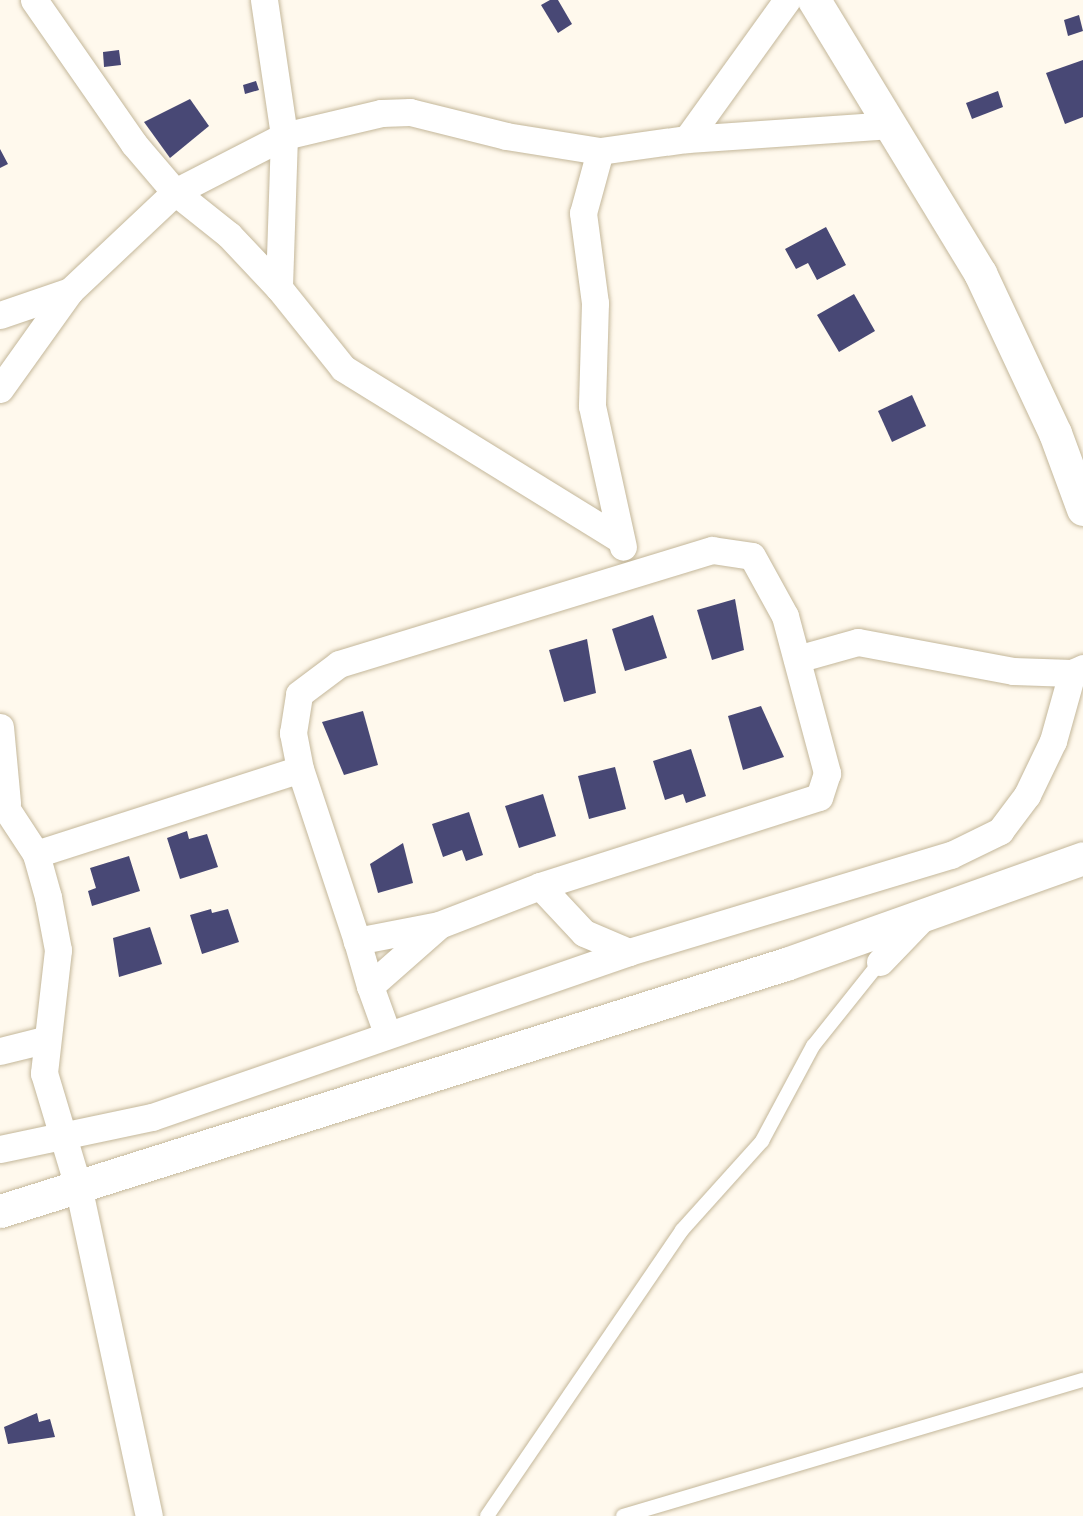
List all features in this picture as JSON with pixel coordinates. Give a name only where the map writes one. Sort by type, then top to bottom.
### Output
[{"type":"street","points":[[34,0],[134,144],[175,192],[228,235],[279,288],[343,368],[620,539]]},
{"type":"street","points":[[264,0],[284,136],[279,288]]},
{"type":"street","points":[[687,139],[787,0]]},
{"type":"street","points":[[814,0],[951,220],[1016,345],[1083,509]]},
{"type":"street","points":[[0,389],[70,291],[175,192],[284,136],[381,113],[410,112],[506,136],[600,151],[687,139],[893,125]]},
{"type":"street","points":[[600,151],[584,213],[595,303],[592,406],[620,539],[634,573]]},
{"type":"street","points":[[0,315],[70,291]]},
{"type":"street","points":[[357,941],[439,925],[540,886],[819,797],[827,773],[797,659],[785,616],[752,555],[712,550],[634,573],[339,664],[299,694],[293,733],[300,769],[387,1033]]},
{"type":"street","points":[[0,1149],[58,1134],[152,1117],[387,1033],[629,952],[951,855],[1000,831],[1028,795],[1053,741],[1077,670],[1013,671],[858,642],[797,659]]},
{"type":"street","points":[[0,727],[3,801],[36,854],[58,950],[44,1040],[44,1072],[58,1134],[79,1190],[149,1516]]},
{"type":"street","points":[[36,854],[300,769]]},
{"type":"street","points":[[0,1211],[79,1190],[786,964],[1083,858]]},
{"type":"street","points":[[540,886],[584,933],[629,952]]},
{"type":"street","points":[[880,962],[928,912]]},
{"type":"street","points":[[370,986],[439,925]]},
{"type":"street","points":[[0,1051],[44,1040]]},
{"type":"lane","points":[[487,1516],[682,1230],[762,1141],[813,1046],[880,962]]},
{"type":"lane","points":[[623,1516],[1083,1380]]},
{"type":"building","points":[[550,0],[558,0],[572,24],[558,33],[541,5]]},
{"type":"building","points":[[1079,15],[1083,31],[1068,36],[1064,20]]},
{"type":"building","points":[[119,50],[121,65],[104,67],[103,52]]},
{"type":"building","points":[[1083,60],[1083,117],[1065,124],[1046,73]]},
{"type":"building","points":[[256,81],[259,90],[245,94],[243,85]]},
{"type":"building","points":[[998,91],[1003,107],[972,119],[966,103]]},
{"type":"building","points":[[190,99],[209,126],[170,158],[144,122]]},
{"type":"building","points":[[0,149],[8,164],[0,168]]},
{"type":"building","points":[[826,227],[846,265],[817,280],[808,263],[796,269],[785,249]]},
{"type":"building","points":[[854,294],[875,331],[839,352],[817,315]]},
{"type":"building","points":[[912,395],[926,426],[892,442],[878,411]]},
{"type":"building","points":[[735,599],[744,650],[712,660],[697,610]]},
{"type":"building","points":[[653,615],[667,658],[625,671],[612,629]]},
{"type":"building","points":[[587,639],[596,693],[564,702],[549,650]]},
{"type":"building","points":[[761,706],[784,757],[743,770],[728,716]]},
{"type":"building","points":[[363,711],[378,765],[344,775],[322,722]]},
{"type":"building","points":[[691,749],[706,796],[686,803],[683,794],[665,800],[653,761]]},
{"type":"building","points":[[615,767],[626,809],[589,819],[578,776]]},
{"type":"building","points":[[543,794],[556,836],[519,848],[505,806]]},
{"type":"building","points":[[469,812],[483,855],[466,861],[462,850],[443,857],[432,824]]},
{"type":"building","points":[[187,831],[189,839],[207,834],[218,867],[180,879],[167,838]]},
{"type":"building","points":[[403,843],[413,883],[378,893],[370,864]]},
{"type":"building","points":[[129,856],[140,891],[92,906],[88,891],[96,888],[90,868]]},
{"type":"building","points":[[211,909],[212,913],[228,909],[239,942],[202,954],[190,915]]},
{"type":"building","points":[[150,927],[162,964],[119,977],[113,938]]},
{"type":"building","points":[[37,1413],[39,1422],[50,1419],[55,1437],[8,1444],[4,1427]]}]
